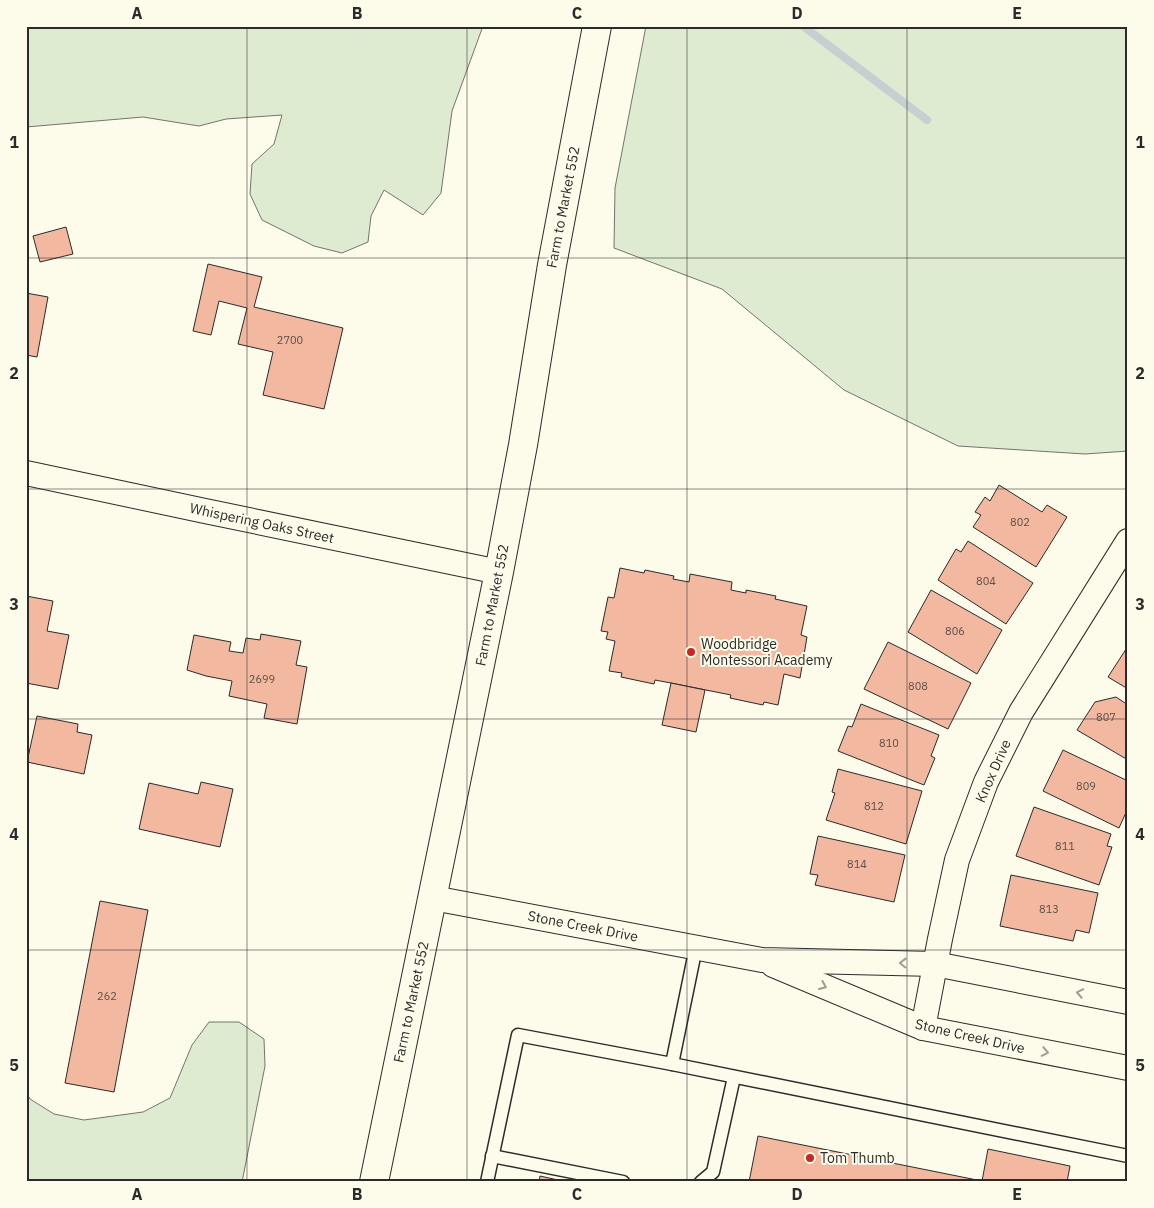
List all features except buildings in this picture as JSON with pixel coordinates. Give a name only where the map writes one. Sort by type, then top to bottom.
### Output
[{"type":"main road","name":"Farm to Market 552","points":[[374,1182],[499,572],[523,445],[552,265],[598,26]]},
{"type":"street","name":"Whispering Oaks Street","points":[[26,473],[205,512],[499,572]]},
{"type":"street","name":"Knox Drive","points":[[923,1028],[957,860],[986,782],[1021,712],[1128,541]]},
{"type":"street","name":"Stone Creek Drive","points":[[432,898],[762,960],[935,964],[1128,1002]]},
{"type":"street","name":"Stone Creek Drive","points":[[762,960],[923,1028],[1128,1068]]},
{"type":"lane","points":[[672,1064],[696,947]]},
{"type":"lane","points":[[487,1182],[518,1035],[672,1064],[1128,1156]]},
{"type":"lane","points":[[701,1182],[713,1172],[734,1077]]},
{"type":"lane","points":[[492,1156],[622,1182]]},
{"type":"green space","points":[[26,26],[483,26],[452,111],[441,193],[423,215],[384,190],[371,216],[368,242],[342,253],[314,246],[262,220],[250,194],[252,164],[274,144],[282,115],[226,119],[199,126],[143,117],[26,127]]},
{"type":"green space","points":[[646,26],[1128,26],[1128,451],[1085,454],[958,446],[844,390],[722,289],[614,248],[615,188]]},
{"type":"green space","points":[[209,1022],[239,1022],[264,1039],[265,1066],[242,1182],[26,1182],[26,1092],[30,1099],[54,1114],[84,1120],[143,1112],[170,1098],[192,1045]]},
{"type":"waterway","points":[[803,26],[927,120]]},
{"type":"place","name":"Woodbridge Montessori Academy","points":[[691,652]]},
{"type":"place","name":"Tom Thumb","points":[[810,1158]]}]
